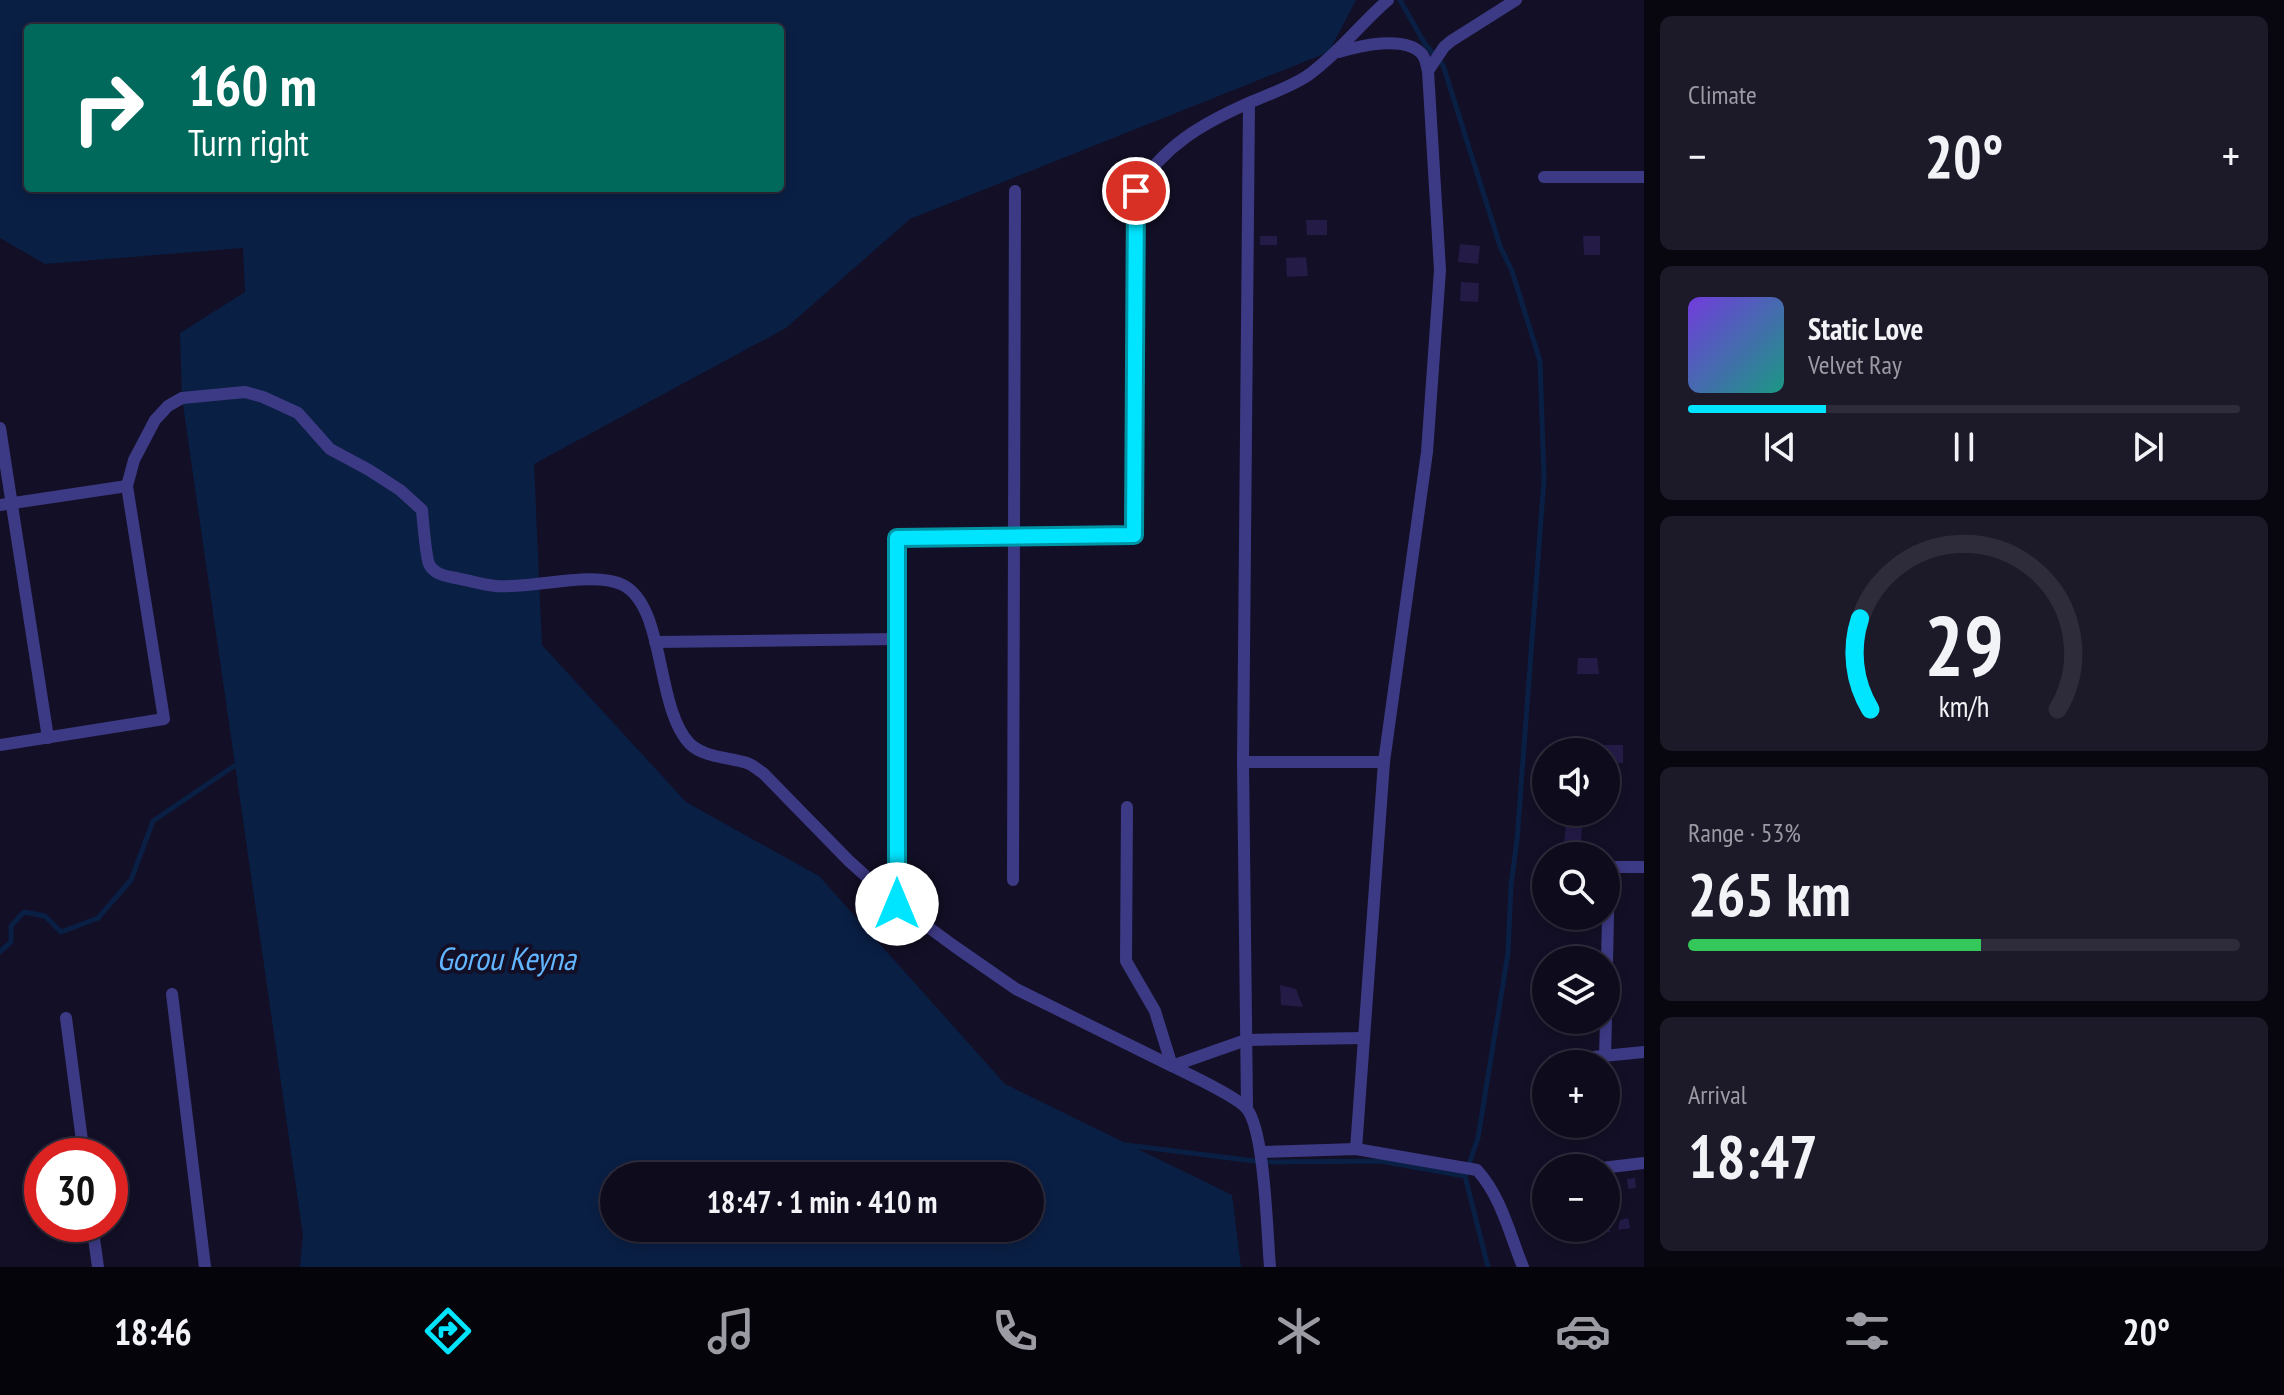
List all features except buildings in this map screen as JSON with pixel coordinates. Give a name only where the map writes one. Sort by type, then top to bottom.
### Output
[{"type":"street","points":[[897,904],[897,538],[1134,535],[1136,191],[1162,156],[1185,138],[1222,115],[1305,77],[1335,53],[1388,0]]},
{"type":"street","points":[[1428,71],[1451,41],[1516,0]]},
{"type":"street","points":[[1335,53],[1366,45],[1397,43],[1420,52],[1425,58],[1440,270],[1427,452],[1384,762],[1356,1149]]},
{"type":"street","points":[[1249,103],[1243,762],[1247,1107],[1261,1152],[1270,1267]]},
{"type":"street","points":[[1544,177],[1644,177]]},
{"type":"street","points":[[1013,880],[1015,191]]},
{"type":"street","points":[[0,745],[164,719],[127,486],[134,460],[155,420],[168,406],[182,398],[245,392],[263,397],[298,413],[330,449],[400,490],[422,510],[428,563],[437,574],[497,586],[591,579],[623,585],[643,607],[651,625],[670,705],[694,747],[748,764],[763,773],[849,861],[897,904],[1016,989],[1222,1091],[1247,1107]]},
{"type":"street","points":[[0,428],[6,504],[48,738]]},
{"type":"street","points":[[6,504],[127,486]]},
{"type":"street","points":[[655,642],[897,639]]},
{"type":"street","points":[[1243,762],[1384,762]]},
{"type":"street","points":[[1127,807],[1126,961],[1155,1011],[1172,1066]]},
{"type":"street","points":[[1607,946],[1609,867],[1644,867]]},
{"type":"street","points":[[172,994],[205,1267]]},
{"type":"street","points":[[66,1018],[82,1138]]},
{"type":"street","points":[[1172,1066],[1246,1040],[1364,1038]]},
{"type":"street","points":[[1620,1054],[1644,1052]]},
{"type":"street","points":[[1261,1152],[1356,1149],[1477,1170],[1513,1235],[1523,1267]]},
{"type":"street","points":[[1620,1166],[1644,1163]]},
{"type":"street","points":[[95,1242],[98,1267]]},
{"type":"water","name":"Gorou Keyna","points":[[0,0],[1356,0],[1329,52],[910,219],[786,328],[534,464],[542,645],[686,802],[819,876],[1005,1084],[1232,1195],[1241,1267],[300,1267],[303,1235],[182,398],[180,333],[245,292],[243,248],[45,264],[0,238]]},
{"type":"waterway","points":[[1400,0],[1425,44],[1443,65],[1540,361],[1544,479],[1508,953],[1478,1138],[1465,1176]]},
{"type":"waterway","points":[[0,952],[11,942],[11,926],[24,912],[45,916],[61,932],[98,918],[131,880],[153,821],[240,762]]},
{"type":"waterway","points":[[1126,1145],[1262,1162],[1380,1161],[1465,1176],[1488,1267]]},
{"type":"route","points":[[897,904],[897,538],[1134,535],[1136,191]]}]
